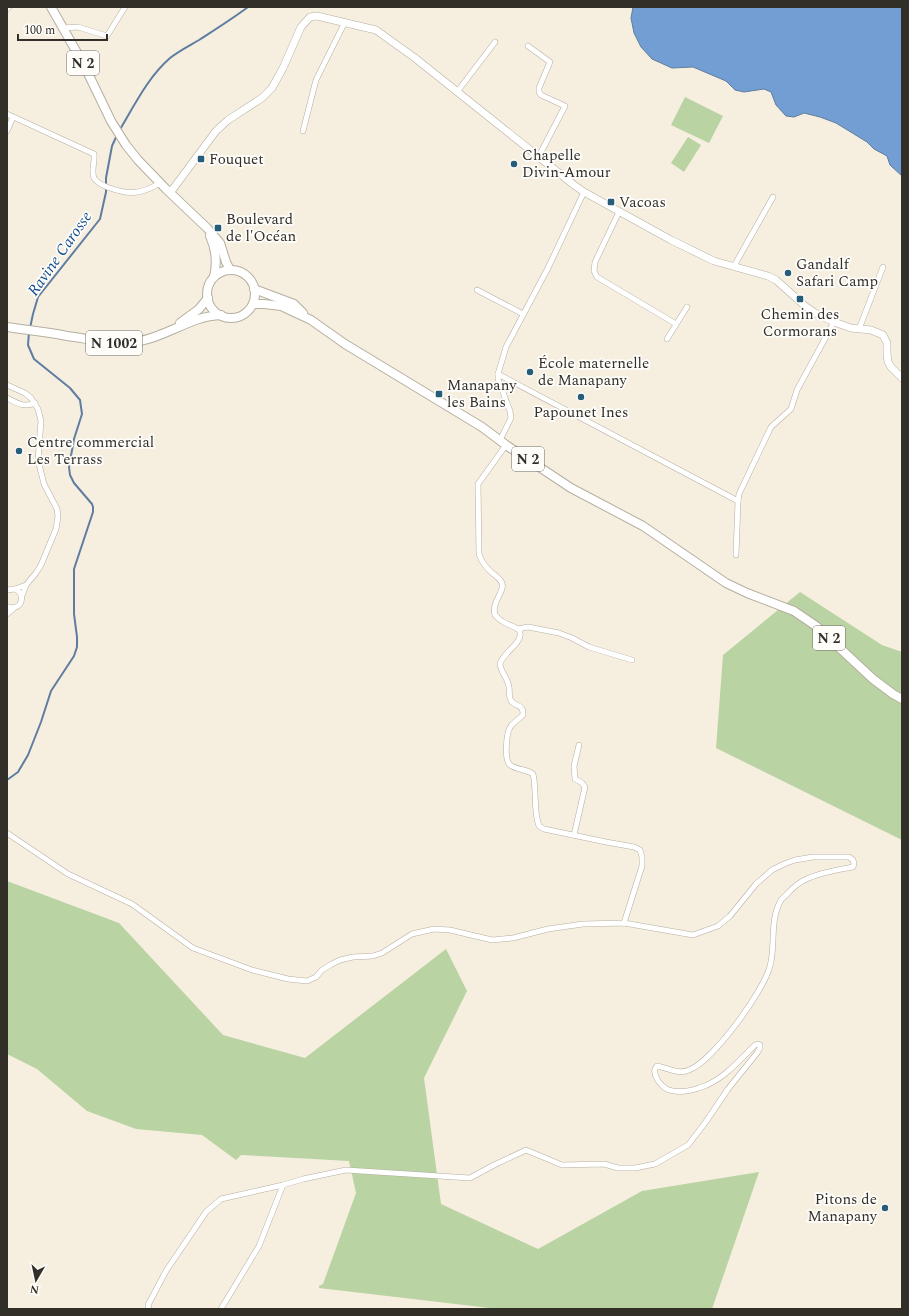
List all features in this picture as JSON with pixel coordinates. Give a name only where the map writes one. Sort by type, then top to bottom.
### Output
[{"type":"main road","name":"N 2","points":[[53,8],[84,65],[111,121],[126,145],[160,183],[207,228],[220,243],[230,270]]},
{"type":"main road","name":"N 2","points":[[207,228],[214,244],[216,263],[214,277]]},
{"type":"main road","points":[[230,270],[246,275],[250,279],[255,294],[253,304],[246,313],[241,316],[231,318],[221,315],[212,308],[208,298],[209,286],[214,277],[230,270]]},
{"type":"main road","name":"N 2","points":[[254,289],[294,304],[311,320],[345,344],[482,427],[571,488],[643,526],[726,583],[747,593],[794,611],[816,626],[874,680],[902,699]]},
{"type":"main road","name":"N 1002","points":[[161,335],[199,309],[208,298]]},
{"type":"main road","name":"N 2","points":[[253,304],[281,306],[311,320]]},
{"type":"main road","name":"N 1002","points":[[7,327],[96,341],[125,343],[149,339],[201,318],[221,315]]},
{"type":"street","points":[[64,28],[78,27],[107,36],[125,7]]},
{"type":"street","points":[[170,193],[216,131],[228,120],[262,98],[272,88],[283,68],[301,27],[310,17],[318,16],[345,22],[376,30],[415,58],[584,192],[671,240],[714,261],[768,276],[776,280],[805,306],[834,322],[843,326],[871,330],[882,335],[887,343],[886,354],[888,362],[902,378]]},
{"type":"street","points":[[303,131],[314,85],[345,22]]},
{"type":"street","points":[[457,92],[495,42]]},
{"type":"street","points":[[528,46],[550,62],[539,88],[539,92],[542,95],[565,106],[539,156]]},
{"type":"street","points":[[7,114],[94,154],[93,175],[95,180],[101,184],[117,191],[133,193],[149,190],[160,183]]},
{"type":"street","points":[[7,131],[13,117]]},
{"type":"street","points":[[584,192],[548,268],[506,347],[498,374],[498,380],[510,411],[511,418],[503,442],[478,484],[479,554],[484,565],[501,580],[503,584],[503,588],[494,606],[495,615],[502,622],[518,629],[528,627],[558,633],[572,638],[589,647],[632,660]]},
{"type":"street","points":[[734,266],[774,197]]},
{"type":"street","points":[[619,212],[595,262],[594,271],[597,277],[676,324]]},
{"type":"street","points":[[859,329],[883,267]]},
{"type":"street","points":[[477,290],[523,314]]},
{"type":"street","points":[[668,340],[687,307]]},
{"type":"street","points":[[736,555],[739,494],[771,428],[791,409],[797,390],[834,322]]},
{"type":"street","points":[[498,374],[738,501]]},
{"type":"street","points":[[7,385],[25,393],[35,402],[41,421],[38,460],[44,484],[57,509],[58,516],[56,529],[41,565],[26,585],[20,605],[7,614]]},
{"type":"street","points":[[7,398],[17,404],[26,406],[35,402]]},
{"type":"street","points":[[7,590],[26,585]]},
{"type":"street","points":[[15,589],[18,590],[22,596]]},
{"type":"street","points":[[7,607],[14,608]]},
{"type":"street","points":[[518,629],[520,640],[504,656],[500,664],[502,673],[508,682],[511,701],[521,706],[523,710],[522,715],[511,726],[508,732],[506,760],[514,767],[529,771],[533,774],[536,818],[539,826],[544,829],[634,847],[640,850],[642,866],[624,923]]},
{"type":"street","points":[[574,835],[585,787],[582,783],[575,779],[574,766],[579,745]]},
{"type":"street","points":[[7,833],[68,874],[132,904],[193,948],[252,970],[288,979],[307,981],[316,977],[322,970],[340,960],[382,954],[412,934],[434,929],[442,929],[492,940],[513,938],[548,929],[583,924],[624,923],[693,935],[718,926],[734,911],[756,884],[772,870],[784,864],[795,860],[813,857],[849,857],[853,860],[853,867],[809,878],[798,883],[781,900],[775,918],[770,965],[766,977],[754,999],[711,1053],[689,1070],[677,1072],[657,1066],[655,1068],[654,1072],[656,1078],[668,1089],[686,1091],[712,1083],[723,1076],[755,1045],[760,1045],[757,1053],[728,1089],[688,1145],[655,1164],[635,1168],[618,1168],[604,1164],[562,1165],[526,1150],[470,1178],[346,1170],[221,1199],[206,1212],[166,1271],[148,1306],[149,1309]]},
{"type":"street","points":[[221,1309],[259,1246],[284,1185]]},
{"type":"green space","points":[[685,97],[723,116],[709,143],[671,125]]},
{"type":"green space","points":[[688,137],[701,145],[684,172],[671,163]]},
{"type":"green space","points":[[800,592],[882,645],[902,652],[902,840],[716,748],[723,655]]},
{"type":"green space","points":[[7,881],[119,923],[223,1035],[305,1058],[446,949],[467,991],[424,1078],[441,1204],[538,1249],[642,1191],[759,1172],[712,1309],[498,1309],[319,1288],[319,1286],[323,1284],[356,1193],[349,1161],[241,1155],[236,1160],[202,1135],[136,1129],[87,1111],[37,1069],[7,1054]]},
{"type":"water","points":[[633,7],[902,7],[902,176],[890,165],[887,156],[836,123],[804,113],[794,117],[786,116],[776,105],[771,92],[764,89],[744,92],[735,90],[726,81],[693,67],[672,68],[652,59],[641,47],[634,33],[631,18]]},
{"type":"waterway","name":"Ravine Carosse","points":[[119,131],[148,83],[173,55],[218,28],[248,7]]},
{"type":"waterway","name":"Ravine Carosse","points":[[30,328],[38,297],[100,219],[106,192],[106,178],[112,146],[117,135]]},
{"type":"waterway","name":"Ravine Carosse","points":[[7,780],[18,772],[28,755],[51,691],[74,656],[77,647],[74,614],[74,569],[93,512],[92,504],[74,483],[70,475],[69,467],[74,439],[82,414],[80,400],[70,388],[34,359],[28,345],[29,332]]},
{"type":"place","name":"Fouquet","points":[[201,159]]},
{"type":"place","name":"Chapelle Divin-Amour","points":[[514,164]]},
{"type":"place","name":"Vacoas","points":[[611,202]]},
{"type":"place","name":"Boulevard de l'Océan","points":[[218,228]]},
{"type":"place","name":"Gandalf Safari Camp","points":[[788,273]]},
{"type":"place","name":"Chemin des Cormorans","points":[[800,299]]},
{"type":"place","name":"École maternelle de Manapany","points":[[530,372]]},
{"type":"place","name":"Manapany les Bains","points":[[439,394]]},
{"type":"place","name":"Papounet Ines","points":[[581,397]]},
{"type":"place","name":"Centre commercial Les Terrass","points":[[19,451]]},
{"type":"place","name":"Pitons de Manapany","points":[[885,1208]]}]
